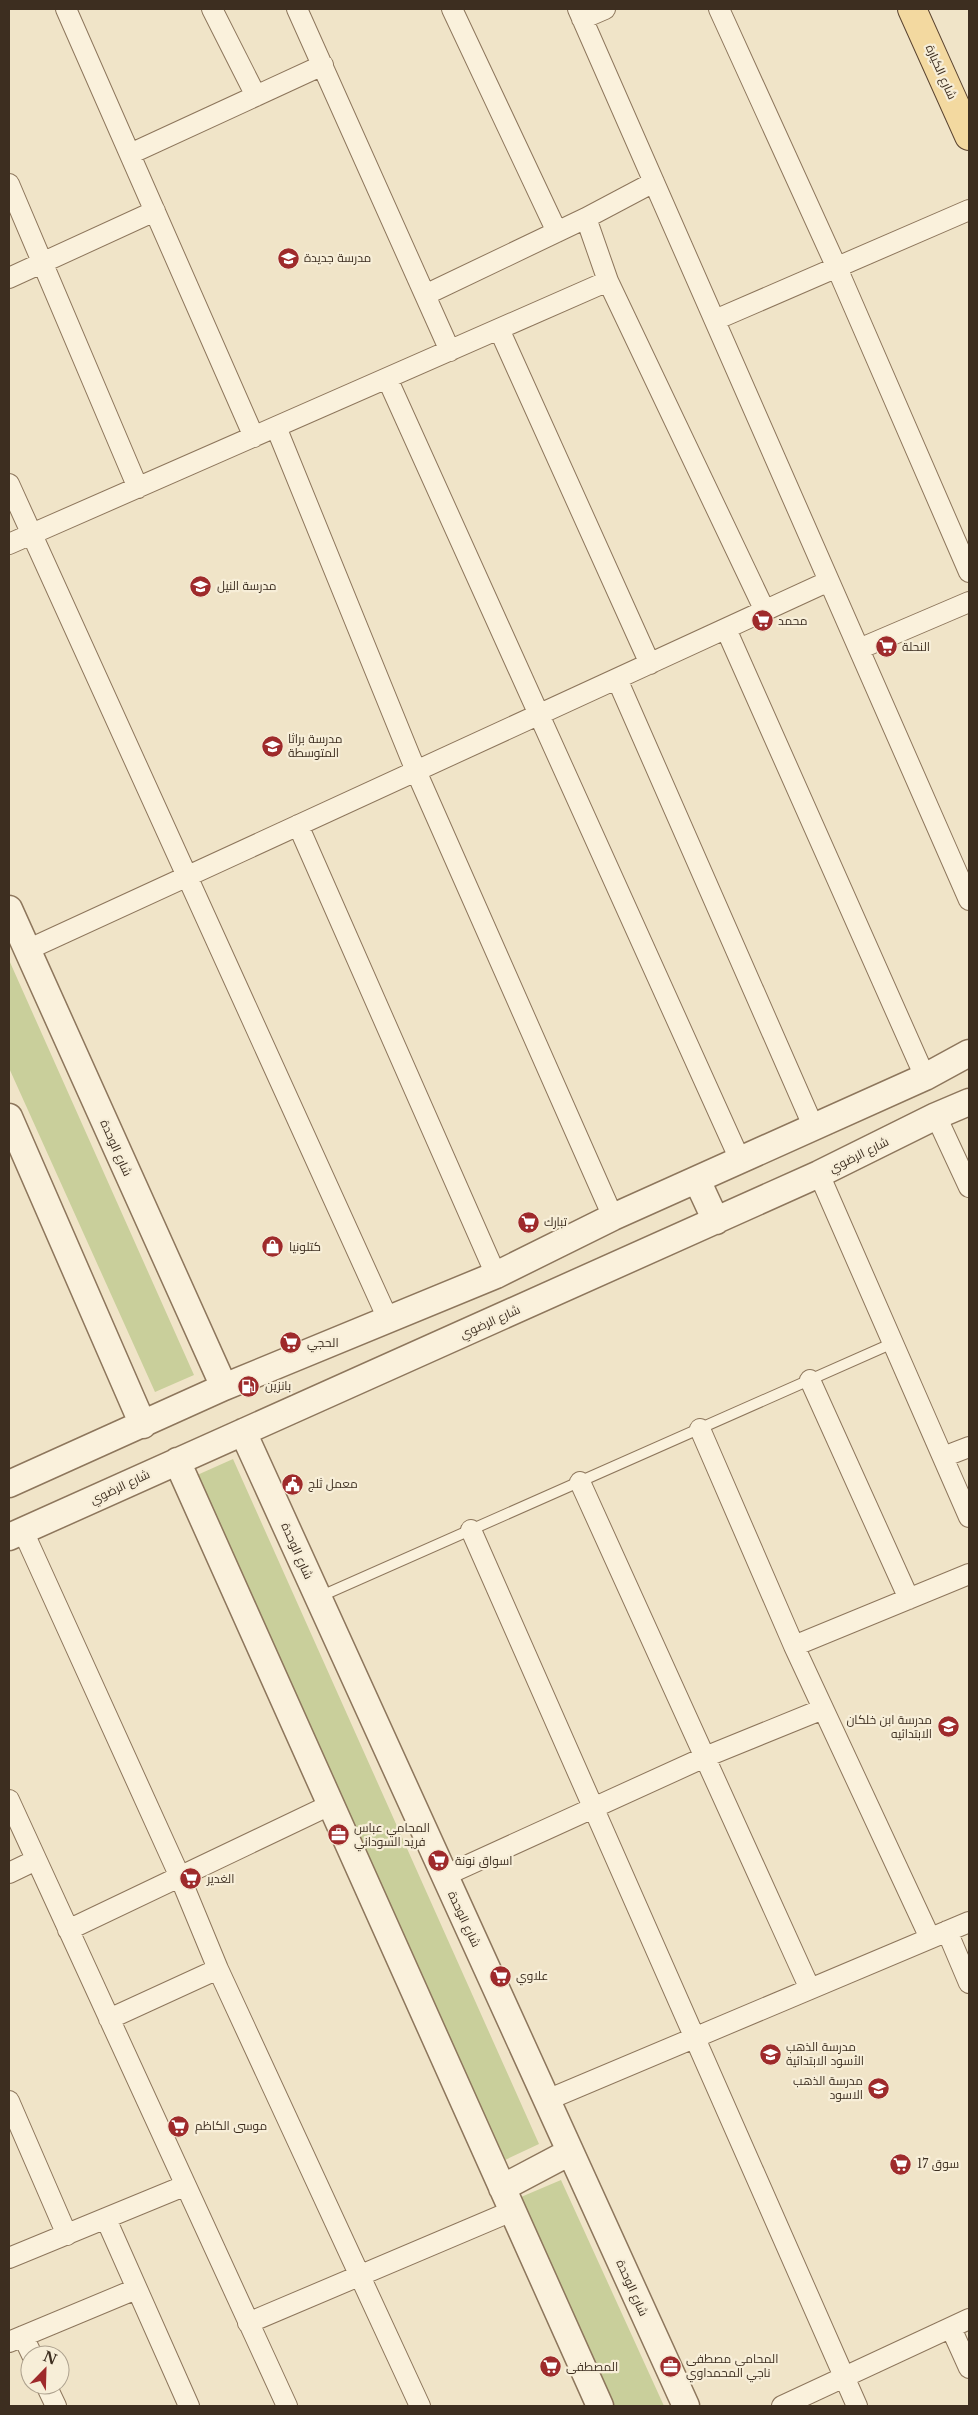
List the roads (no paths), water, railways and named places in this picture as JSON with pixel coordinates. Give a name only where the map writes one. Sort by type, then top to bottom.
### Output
[{"type":"main road","name":"شارع الكيارة","points":[[912,9],[969,136]]},
{"type":"street","points":[[66,9],[254,437]]},
{"type":"street","points":[[212,9],[256,96]]},
{"type":"street","points":[[297,9],[450,351]]},
{"type":"street","points":[[452,9],[557,232]]},
{"type":"street","points":[[605,9],[580,14],[969,900]]},
{"type":"street","points":[[720,9],[837,268],[969,572]]},
{"type":"street","points":[[130,154],[322,65]]},
{"type":"street","points":[[425,295],[586,218],[654,182]]},
{"type":"street","points":[[9,184],[138,488]]},
{"type":"street","points":[[715,320],[969,210]]},
{"type":"street","points":[[9,278],[155,211]]},
{"type":"street","points":[[586,218],[608,281],[764,611]]},
{"type":"street","points":[[9,544],[608,281]]},
{"type":"street","points":[[499,329],[650,664]]},
{"type":"street","points":[[387,378],[740,1160]]},
{"type":"street","points":[[276,427],[416,771],[613,1217]]},
{"type":"street","points":[[9,484],[388,1319]]},
{"type":"street","points":[[27,950],[829,581]]},
{"type":"street","points":[[859,649],[969,602]]},
{"type":"street","points":[[726,629],[925,1077]]},
{"type":"street","points":[[617,679],[814,1128]]},
{"type":"street","points":[[298,826],[496,1276]]},
{"type":"street","name":"شارع الوحدة","points":[[9,909],[224,1387]]},
{"type":"street","points":[[9,1484],[224,1387],[496,1276],[613,1217],[925,1077],[969,1053]]},
{"type":"street","name":"شارع الرضوي","points":[[16,1534],[716,1221],[969,1102]]},
{"type":"street","points":[[936,1116],[969,1187]]},
{"type":"street","points":[[9,1117],[143,1425]]},
{"type":"street","points":[[819,1174],[969,1517]]},
{"type":"street","points":[[697,1180],[716,1221]]},
{"type":"street","points":[[810,1380],[910,1599]]},
{"type":"street","points":[[700,1429],[823,1709],[939,1934],[969,1982]]},
{"type":"street","name":"شارع الوحدة","points":[[243,1432],[686,2406]]},
{"type":"street","points":[[943,1457],[969,1447]]},
{"type":"street","points":[[176,1461],[600,2406]]},
{"type":"street","points":[[580,1482],[810,1989]]},
{"type":"street","points":[[471,1530],[857,2406]]},
{"type":"street","points":[[16,1534],[180,1877],[218,1969],[420,2406]]},
{"type":"street","points":[[794,1646],[969,1574]]},
{"type":"street","points":[[444,1876],[705,1757],[823,1709]]},
{"type":"street","points":[[9,1800],[184,2186],[287,2406]]},
{"type":"street","points":[[68,1930],[330,1805]]},
{"type":"street","points":[[9,1873],[36,1860]]},
{"type":"street","points":[[547,2100],[969,1922]]},
{"type":"street","points":[[109,2019],[218,1969]]},
{"type":"street","points":[[9,2101],[67,2235]]},
{"type":"street","points":[[248,2323],[360,2276],[507,2199],[570,2152]]},
{"type":"street","points":[[9,2258],[106,2220],[184,2186]]},
{"type":"street","points":[[106,2220],[189,2406]]},
{"type":"street","points":[[16,2339],[136,2289]]},
{"type":"street","points":[[782,2406],[969,2319]]},
{"type":"street","points":[[950,2328],[969,2368]]},
{"type":"lane","points":[[318,1598],[893,1343]]},
{"type":"place","name":"مدرسة جديدة","points":[[288,258]]},
{"type":"place","name":"مدرسة النيل","points":[[201,586]]},
{"type":"place","name":"محمد","points":[[762,621]]},
{"type":"place","name":"النحلة","points":[[886,647]]},
{"type":"place","name":"مدرسة براثا المتوسطة","points":[[272,746]]},
{"type":"place","name":"تبارك","points":[[528,1222]]},
{"type":"place","name":"كتلونيا","points":[[273,1247]]},
{"type":"place","name":"الحجي","points":[[291,1343]]},
{"type":"place","name":"بانزين","points":[[249,1386]]},
{"type":"place","name":"معمل ثلج","points":[[292,1484]]},
{"type":"place","name":"مدرسة ابن خلكان الابتدائيه","points":[[948,1727]]},
{"type":"place","name":"المحامي عباس فريد السوداني","points":[[338,1835]]},
{"type":"place","name":"اسواق نونة","points":[[439,1861]]},
{"type":"place","name":"الغدير","points":[[191,1879]]},
{"type":"place","name":"علاوي","points":[[500,1976]]},
{"type":"place","name":"مدرسة الذهب الأسود الابتدائية","points":[[770,2054]]},
{"type":"place","name":"مدرسة الذهب الاسود","points":[[879,2088]]},
{"type":"place","name":"موسى الكاظم","points":[[179,2126]]},
{"type":"place","name":"سوق 17","points":[[901,2164]]},
{"type":"place","name":"المحامي مصطفى ناجي المحمداوي","points":[[670,2366]]},
{"type":"place","name":"المصطفى","points":[[550,2367]]}]
